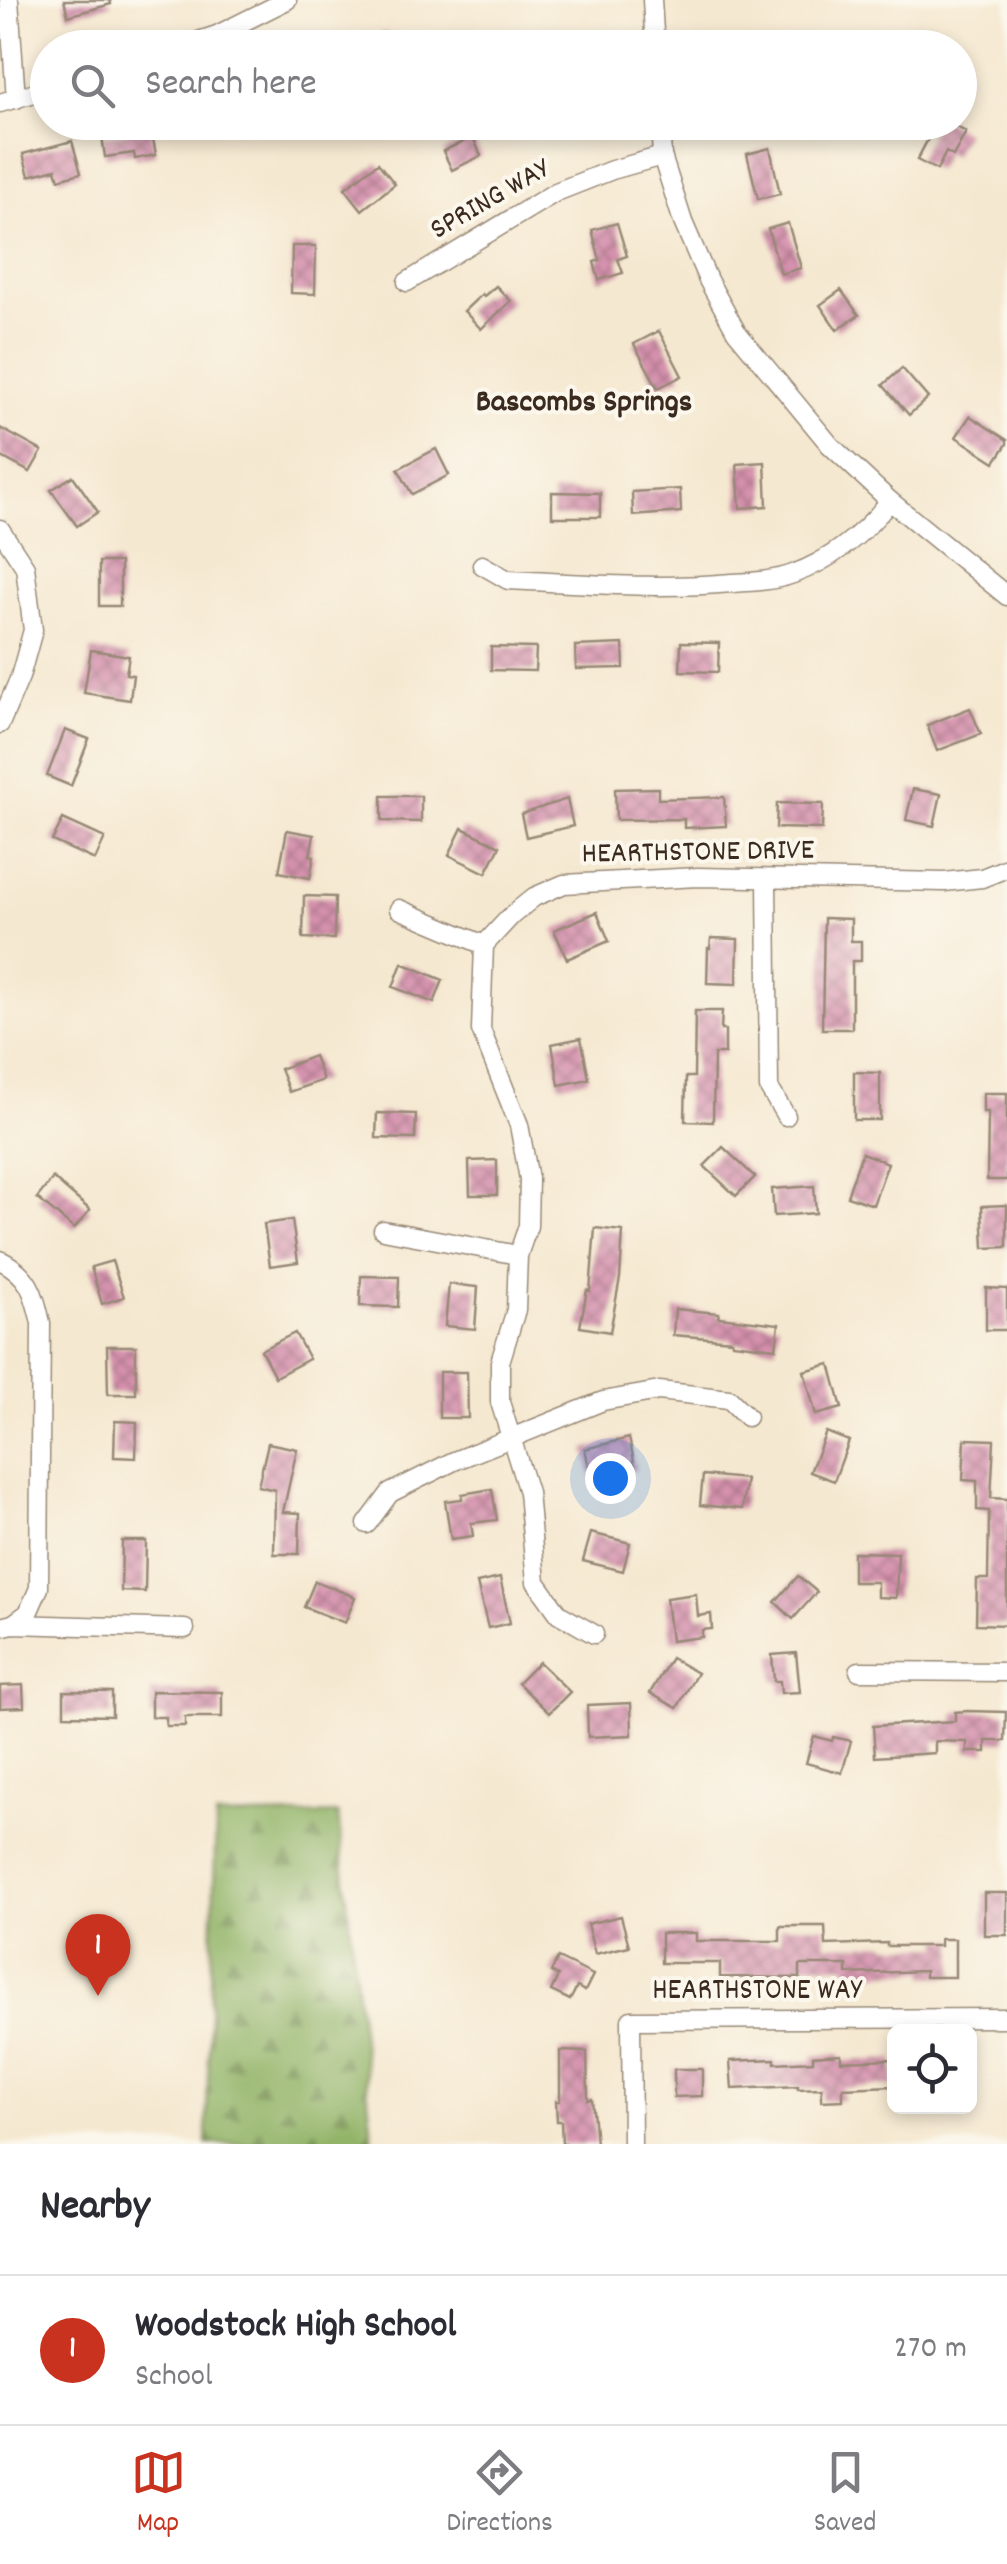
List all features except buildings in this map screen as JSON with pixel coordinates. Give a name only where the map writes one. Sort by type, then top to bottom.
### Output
[{"type":"street","points":[[8,101],[9,0]]},
{"type":"street","points":[[225,30],[287,0]]},
{"type":"street","points":[[652,0],[654,30]]},
{"type":"street","points":[[661,140],[662,156],[683,222],[736,331],[830,446],[890,501],[1007,596]]},
{"type":"street","name":"SPRING WAY","points":[[407,282],[556,192],[662,156]]},
{"type":"street","points":[[482,565],[508,580],[692,587],[757,581],[792,574],[832,555],[868,528],[890,501]]},
{"type":"street","points":[[0,529],[26,567],[32,630],[20,677],[0,724]]},
{"type":"street","name":"HEARTHSTONE DRIVE","points":[[484,945],[534,897],[564,884],[698,877],[944,882],[982,878],[1007,868]]},
{"type":"street","points":[[767,879],[769,1088],[786,1116]]},
{"type":"street","points":[[399,908],[484,945],[481,1030],[518,1126],[529,1179],[528,1226],[518,1255],[516,1310],[500,1362],[500,1402],[528,1492],[536,1582],[559,1614],[594,1634]]},
{"type":"street","points":[[383,1230],[518,1255]]},
{"type":"street","points":[[0,1260],[16,1268],[33,1290],[40,1323],[39,1588],[28,1614],[6,1626]]},
{"type":"street","points":[[367,1524],[390,1493],[454,1461],[603,1401],[659,1391],[729,1399],[747,1417]]},
{"type":"street","points":[[6,1626],[185,1629]]},
{"type":"street","points":[[860,1671],[1007,1672]]},
{"type":"street","name":"HEARTHSTONE WAY","points":[[632,2144],[631,2020],[1007,2018]]},
{"type":"green space","points":[[338,1814],[373,2144],[206,2144],[216,1817]]},
{"type":"place","name":"Woodstock High School","points":[[98,1996]]},
{"type":"district","name":"Bascombs Springs","points":[[584,404]]}]
